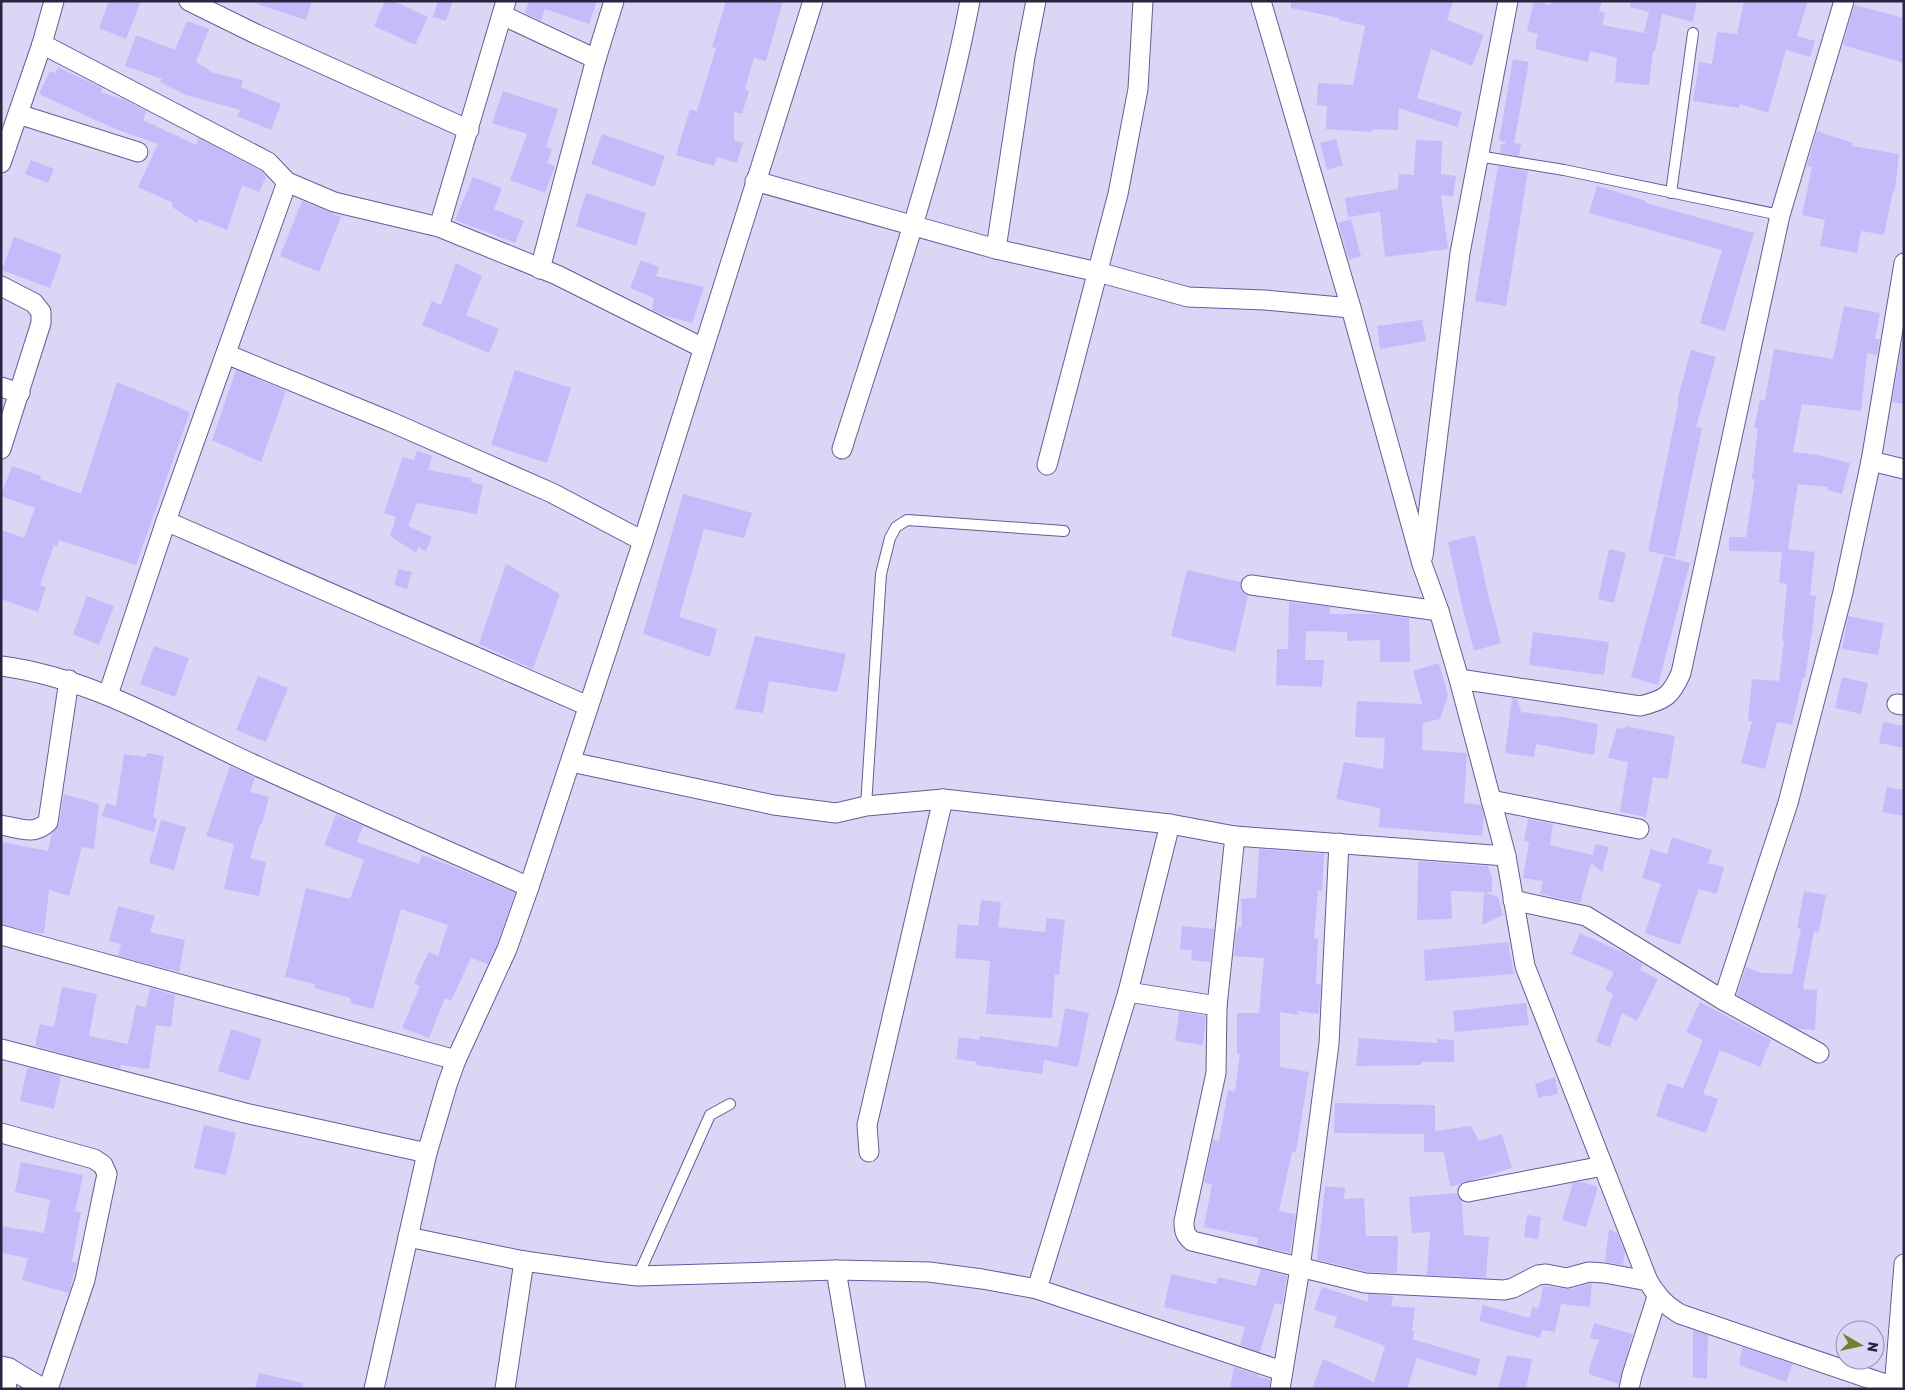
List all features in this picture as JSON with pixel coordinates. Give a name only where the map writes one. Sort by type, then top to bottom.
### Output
[{"type":"street","points":[[1,163],[42,44],[54,1]]},
{"type":"street","points":[[190,1],[256,34],[469,130]]},
{"type":"street","points":[[540,269],[596,59],[614,1]]},
{"type":"street","points":[[374,1389],[427,1152],[456,1060],[507,949],[530,887],[643,541],[813,1]]},
{"type":"street","points":[[842,449],[912,226],[940,128],[970,1]]},
{"type":"street","points":[[996,249],[1025,57],[1036,1]]},
{"type":"street","points":[[1047,465],[1118,194],[1138,89],[1143,1]]},
{"type":"street","points":[[1261,1],[1351,308],[1422,564],[1439,611],[1459,679],[1506,856],[1525,966],[1652,1289],[1666,1306],[1680,1314],[1894,1388],[1904,1264]]},
{"type":"street","points":[[1422,564],[1460,253],[1508,1]]},
{"type":"street","points":[[1459,679],[1640,706],[1658,702],[1674,690],[1681,674],[1780,215],[1844,1]]},
{"type":"street","points":[[439,227],[504,8],[596,59]]},
{"type":"street","points":[[42,44],[268,162],[287,182],[334,202],[439,227],[557,275],[703,348]]},
{"type":"street","points":[[18,114],[138,152]]},
{"type":"street","points":[[755,181],[996,249],[1098,272],[1188,297],[1265,300],[1351,308]]},
{"type":"street","points":[[108,695],[166,521],[287,182]]},
{"type":"street","points":[[1723,1000],[1788,803],[1843,592],[1899,320],[1904,263]]},
{"type":"street","points":[[1,286],[34,303],[41,312],[41,323],[1,449]]},
{"type":"street","points":[[226,354],[389,421],[552,493],[643,541]]},
{"type":"street","points":[[1,387],[20,393]]},
{"type":"street","points":[[1871,461],[1904,469]]},
{"type":"street","points":[[166,521],[588,706]]},
{"type":"street","points":[[1251,585],[1439,611]]},
{"type":"street","points":[[1,666],[69,680],[108,695],[256,766],[530,887]]},
{"type":"street","points":[[1,825],[31,830],[40,829],[48,822],[69,680]]},
{"type":"street","points":[[571,762],[774,805],[836,814],[866,806],[943,799],[1170,824],[1235,836],[1506,856]]},
{"type":"street","points":[[869,1152],[866,1125],[943,799]]},
{"type":"street","points":[[1491,800],[1639,829]]},
{"type":"street","points":[[1037,1289],[1128,992],[1170,824]]},
{"type":"street","points":[[1235,836],[1217,1006],[1216,1073],[1184,1221],[1184,1231],[1187,1237],[1192,1241],[1365,1283],[1504,1290],[1513,1288],[1538,1275],[1546,1274],[1567,1278],[1590,1272],[1604,1273],[1652,1289]]},
{"type":"street","points":[[408,1237],[524,1261],[638,1276],[836,1270],[929,1272],[1037,1289],[1281,1380],[1300,1268],[1329,1044],[1339,843]]},
{"type":"street","points":[[1513,900],[1586,916],[1723,1000],[1819,1053]]},
{"type":"street","points":[[1,935],[456,1060]]},
{"type":"street","points":[[1128,992],[1217,1006]]},
{"type":"street","points":[[1,1049],[245,1113],[427,1152]]},
{"type":"street","points":[[1,1133],[94,1159],[103,1165],[107,1174],[85,1280],[46,1389],[5,1367]]},
{"type":"street","points":[[1468,1192],[1603,1166]]},
{"type":"street","points":[[505,1389],[524,1261]]},
{"type":"street","points":[[836,1270],[856,1389]]},
{"type":"street","points":[[1629,1389],[1652,1289]]},
{"type":"street","points":[[5,1367],[6,1389]]},
{"type":"lane","points":[[1671,193],[1693,34]]},
{"type":"lane","points":[[1478,156],[1564,170],[1780,215]]},
{"type":"lane","points":[[866,806],[880,574],[890,538],[896,527],[907,520],[1064,531]]},
{"type":"lane","points":[[638,1276],[710,1115],[730,1104]]},
{"type":"building","points":[[109,1],[141,1],[126,39],[99,28]]},
{"type":"building","points":[[257,1],[312,1],[306,20],[257,4]]},
{"type":"building","points":[[385,1],[393,1],[428,17],[415,45],[374,26]]},
{"type":"building","points":[[438,1],[453,1],[446,21],[433,17]]},
{"type":"building","points":[[529,1],[597,1],[589,24],[545,9],[541,21],[525,13]]},
{"type":"building","points":[[726,1],[783,1],[766,61],[754,58],[745,89],[749,91],[742,114],[734,112],[734,140],[743,143],[737,163],[717,157],[714,166],[676,155],[690,109],[697,111],[716,48],[712,47]]},
{"type":"building","points":[[1291,1],[1453,1],[1447,20],[1484,35],[1472,66],[1431,49],[1417,98],[1462,112],[1457,127],[1399,108],[1398,130],[1373,129],[1372,132],[1326,129],[1327,106],[1317,105],[1318,83],[1353,85],[1365,26],[1339,20],[1339,18],[1291,8]]},
{"type":"building","points":[[1534,1],[1550,5],[1551,1],[1602,1],[1599,11],[1605,13],[1602,25],[1644,33],[1649,12],[1630,7],[1630,1],[1697,1],[1693,22],[1662,14],[1655,51],[1653,51],[1649,85],[1615,82],[1617,58],[1590,51],[1588,62],[1535,49],[1538,34],[1527,31]]},
{"type":"building","points":[[1744,1],[1808,1],[1797,36],[1815,41],[1810,57],[1786,50],[1768,113],[1740,104],[1739,108],[1693,101],[1699,62],[1712,64],[1717,32],[1737,34]]},
{"type":"building","points":[[1854,5],[1904,18],[1904,63],[1843,45]]},
{"type":"building","points":[[187,21],[209,29],[196,62],[214,73],[243,80],[241,87],[281,104],[271,130],[237,116],[240,110],[183,94],[160,82],[162,79],[125,66],[136,35],[175,50]]},
{"type":"building","points":[[1513,59],[1529,62],[1514,143],[1521,144],[1519,156],[1500,153],[1501,144],[1505,144],[1505,142],[1499,140]]},
{"type":"building","points":[[58,67],[102,88],[101,92],[125,100],[146,111],[143,120],[196,145],[199,138],[261,171],[266,177],[259,192],[242,185],[227,230],[199,219],[197,223],[172,207],[173,203],[138,187],[158,144],[113,128],[39,94],[50,71],[55,73]]},
{"type":"building","points":[[503,91],[558,109],[546,147],[552,149],[547,163],[555,166],[545,193],[510,180],[527,134],[492,123]]},
{"type":"building","points":[[1817,131],[1853,143],[1852,146],[1899,154],[1895,191],[1893,191],[1884,235],[1861,231],[1857,253],[1820,246],[1825,220],[1802,215],[1812,167],[1807,166]]},
{"type":"building","points":[[602,134],[665,156],[654,187],[591,164]]},
{"type":"building","points":[[1336,139],[1343,165],[1327,170],[1320,143]]},
{"type":"building","points":[[1416,140],[1442,141],[1441,174],[1456,176],[1453,197],[1441,195],[1448,249],[1385,257],[1380,212],[1348,217],[1345,198],[1398,189],[1399,174],[1414,175]]},
{"type":"building","points":[[31,160],[54,169],[48,183],[25,174]]},
{"type":"building","points":[[1498,166],[1528,171],[1506,306],[1475,301]]},
{"type":"building","points":[[473,177],[502,188],[494,209],[524,221],[515,243],[455,220]]},
{"type":"building","points":[[1597,186],[1646,201],[1646,203],[1754,233],[1725,331],[1700,323],[1722,250],[1589,213]]},
{"type":"building","points":[[586,193],[646,213],[636,246],[576,226]]},
{"type":"building","points":[[302,201],[341,217],[319,272],[280,256]]},
{"type":"building","points":[[1351,219],[1361,256],[1349,260],[1338,223]]},
{"type":"building","points":[[14,237],[62,255],[50,288],[2,270]]},
{"type":"building","points":[[641,260],[659,267],[656,276],[704,287],[692,323],[652,310],[654,298],[630,288]]},
{"type":"building","points":[[456,263],[482,276],[466,315],[499,329],[489,353],[422,325],[432,301],[441,305]]},
{"type":"building","points":[[1844,306],[1880,313],[1875,339],[1880,339],[1877,355],[1867,353],[1861,411],[1802,404],[1793,452],[1818,455],[1850,463],[1842,494],[1827,490],[1828,487],[1798,484],[1788,549],[1815,552],[1810,595],[1816,596],[1812,633],[1805,678],[1803,678],[1792,725],[1777,722],[1765,769],[1741,763],[1752,721],[1748,721],[1752,679],[1779,681],[1784,641],[1782,641],[1787,584],[1779,583],[1782,552],[1729,551],[1729,537],[1746,537],[1755,479],[1752,479],[1758,429],[1754,428],[1760,400],[1765,400],[1774,349],[1833,359]]},
{"type":"building","points":[[1422,320],[1426,341],[1380,349],[1377,326]]},
{"type":"building","points":[[1902,343],[1904,343],[1904,404],[1892,402]]},
{"type":"building","points":[[1691,350],[1716,357],[1696,427],[1702,428],[1675,557],[1648,551],[1679,401],[1677,401]]},
{"type":"building","points":[[236,370],[286,391],[261,462],[212,440]]},
{"type":"building","points":[[515,370],[571,388],[547,463],[491,445]]},
{"type":"building","points":[[117,382],[190,412],[136,565],[59,540],[57,546],[54,545],[40,585],[46,587],[38,612],[1,599],[1,530],[24,538],[35,508],[1,496],[12,466],[41,476],[40,479],[81,494]]},
{"type":"building","points":[[417,451],[432,456],[428,470],[472,478],[471,482],[483,485],[477,514],[417,503],[408,526],[432,537],[426,551],[418,547],[416,553],[390,536],[396,517],[384,513],[403,457],[414,460]]},
{"type":"building","points":[[683,494],[752,513],[744,538],[704,529],[679,617],[717,629],[710,657],[643,634]]},
{"type":"building","points":[[1475,535],[1501,643],[1474,651],[1448,542]]},
{"type":"building","points":[[1609,549],[1626,553],[1614,603],[1598,599]]},
{"type":"building","points":[[1664,556],[1690,563],[1658,685],[1631,677]]},
{"type":"building","points":[[506,564],[560,594],[533,669],[479,644]]},
{"type":"building","points":[[398,569],[412,572],[407,589],[394,585]]},
{"type":"building","points":[[1187,570],[1240,582],[1241,590],[1248,596],[1235,652],[1171,636]]},
{"type":"building","points":[[87,596],[114,606],[99,645],[73,634]]},
{"type":"building","points":[[1289,602],[1330,607],[1330,614],[1377,614],[1409,618],[1410,662],[1380,662],[1380,640],[1347,641],[1347,632],[1306,631],[1305,660],[1324,660],[1322,687],[1276,685],[1277,649],[1288,649]]},
{"type":"building","points":[[1848,616],[1884,623],[1878,655],[1842,649]]},
{"type":"building","points":[[1533,632],[1609,642],[1604,675],[1529,665]]},
{"type":"building","points":[[755,636],[846,654],[837,692],[769,681],[763,713],[735,709]]},
{"type":"building","points":[[154,646],[189,658],[175,697],[140,684]]},
{"type":"building","points":[[1439,663],[1448,695],[1440,719],[1423,723],[1422,750],[1467,753],[1464,803],[1481,805],[1484,815],[1482,836],[1379,827],[1380,808],[1336,799],[1344,762],[1383,769],[1385,738],[1355,737],[1357,701],[1422,704],[1413,671]]},
{"type":"building","points":[[258,676],[288,688],[266,742],[236,730]]},
{"type":"building","points":[[1842,677],[1868,683],[1861,714],[1835,708]]},
{"type":"building","points":[[1512,698],[1517,699],[1522,715],[1522,712],[1558,716],[1598,724],[1594,755],[1536,744],[1534,757],[1505,753]]},
{"type":"building","points":[[1883,722],[1904,726],[1904,748],[1879,743]]},
{"type":"building","points":[[1625,726],[1675,736],[1668,779],[1653,777],[1646,817],[1620,812],[1628,762],[1608,758],[1617,728],[1625,729]]},
{"type":"building","points":[[147,753],[164,756],[153,817],[157,819],[154,832],[102,816],[106,803],[116,806],[124,754],[146,757]]},
{"type":"building","points":[[230,766],[255,777],[250,792],[269,797],[250,858],[266,862],[259,896],[224,889],[234,844],[206,836]]},
{"type":"building","points":[[1887,787],[1904,790],[1904,816],[1882,812]]},
{"type":"building","points":[[64,794],[99,804],[94,849],[82,847],[69,896],[49,890],[44,933],[31,932],[1,924],[1,842],[48,851],[52,833],[59,824]]},
{"type":"building","points":[[336,815],[363,826],[357,842],[419,864],[422,855],[515,893],[497,945],[488,964],[471,958],[451,1001],[445,998],[429,1038],[402,1028],[420,986],[414,983],[429,952],[438,956],[448,925],[401,909],[373,1009],[350,1003],[351,998],[314,988],[315,984],[285,977],[306,888],[350,899],[364,860],[324,845]]},
{"type":"building","points":[[1528,819],[1553,824],[1550,845],[1593,855],[1596,844],[1609,847],[1602,872],[1591,863],[1580,903],[1540,894],[1543,881],[1523,878],[1529,842],[1524,841]]},
{"type":"building","points":[[161,820],[186,827],[174,870],[149,863]]},
{"type":"building","points":[[1672,837],[1712,850],[1708,863],[1724,867],[1717,894],[1699,889],[1680,945],[1645,933],[1661,884],[1642,878],[1651,849],[1667,854]]},
{"type":"building","points":[[1259,849],[1324,854],[1322,891],[1318,890],[1314,938],[1318,939],[1316,984],[1321,985],[1319,1014],[1297,1011],[1299,1015],[1280,1012],[1280,1067],[1309,1072],[1296,1152],[1292,1152],[1279,1211],[1296,1214],[1290,1253],[1257,1245],[1258,1238],[1204,1227],[1212,1184],[1204,1183],[1213,1140],[1219,1141],[1228,1090],[1235,1092],[1240,1054],[1237,1054],[1237,1013],[1259,1013],[1264,958],[1234,956],[1236,931],[1238,932],[1238,927],[1242,927],[1241,899],[1256,898]]},
{"type":"building","points":[[1418,861],[1488,866],[1492,878],[1492,892],[1485,892],[1498,897],[1503,915],[1482,925],[1484,892],[1451,891],[1452,919],[1417,920]]},
{"type":"building","points":[[1804,891],[1826,895],[1819,932],[1814,931],[1803,989],[1817,990],[1815,1030],[1798,1029],[1737,995],[1746,967],[1761,973],[1792,974],[1801,929],[1797,928]]},
{"type":"building","points":[[981,900],[1001,902],[998,927],[1045,932],[1047,918],[1065,920],[1059,975],[1055,974],[1052,1018],[986,1014],[990,961],[955,958],[958,924],[978,926]]},
{"type":"building","points":[[118,906],[155,916],[150,932],[185,940],[179,972],[118,956],[121,944],[109,941]]},
{"type":"building","points":[[1182,926],[1214,929],[1210,962],[1191,960],[1192,950],[1180,949]]},
{"type":"building","points":[[1580,933],[1643,964],[1640,970],[1658,979],[1637,1021],[1622,1013],[1610,1047],[1596,1042],[1613,994],[1605,989],[1614,972],[1571,954]]},
{"type":"building","points":[[1508,942],[1514,974],[1425,981],[1424,950]]},
{"type":"building","points":[[62,987],[97,994],[89,1036],[128,1044],[136,1005],[146,1007],[150,988],[175,995],[171,1027],[156,1025],[149,1069],[121,1065],[120,1069],[35,1046],[40,1024],[54,1027]]},
{"type":"building","points":[[1700,1002],[1771,1040],[1760,1067],[1720,1050],[1703,1094],[1718,1099],[1706,1133],[1656,1116],[1667,1083],[1683,1088],[1703,1040],[1686,1032]]},
{"type":"building","points":[[1526,1003],[1529,1025],[1455,1032],[1453,1011]]},
{"type":"building","points":[[1065,1008],[1089,1013],[1078,1067],[1044,1060],[1042,1074],[976,1065],[977,1062],[956,1059],[959,1037],[979,1040],[980,1036],[1058,1047]]},
{"type":"building","points":[[1179,1011],[1206,1016],[1203,1045],[1175,1041]]},
{"type":"building","points":[[231,1029],[262,1039],[249,1081],[218,1071]]},
{"type":"building","points":[[1359,1038],[1437,1043],[1437,1039],[1454,1040],[1454,1062],[1421,1062],[1421,1065],[1356,1066]]},
{"type":"building","points":[[30,1068],[61,1076],[54,1109],[20,1101],[27,1069]]},
{"type":"building","points":[[1555,1077],[1558,1094],[1538,1098],[1535,1084]]},
{"type":"building","points":[[1335,1103],[1435,1105],[1435,1131],[1471,1126],[1479,1141],[1502,1134],[1512,1168],[1450,1187],[1444,1152],[1424,1152],[1424,1134],[1334,1133]]},
{"type":"building","points":[[204,1125],[236,1133],[226,1175],[194,1168]]},
{"type":"building","points":[[21,1162],[83,1175],[75,1211],[81,1212],[72,1262],[77,1263],[69,1293],[22,1280],[28,1258],[1,1253],[1,1226],[44,1233],[50,1200],[15,1192]]},
{"type":"building","points":[[1582,1182],[1598,1187],[1586,1227],[1562,1220],[1573,1183]]},
{"type":"building","points":[[1325,1186],[1345,1188],[1344,1199],[1364,1198],[1366,1236],[1398,1236],[1397,1273],[1368,1272],[1317,1260]]},
{"type":"building","points":[[1457,1193],[1462,1201],[1464,1235],[1489,1237],[1486,1278],[1427,1275],[1430,1232],[1412,1233],[1409,1197]]},
{"type":"building","points":[[1527,1215],[1541,1217],[1538,1239],[1524,1237]]},
{"type":"building","points":[[1609,1229],[1617,1233],[1625,1252],[1623,1265],[1605,1262]]},
{"type":"building","points":[[1261,1269],[1287,1276],[1282,1305],[1275,1303],[1260,1352],[1240,1345],[1245,1327],[1164,1307],[1171,1274],[1216,1284],[1218,1277],[1256,1286]]},
{"type":"building","points":[[1592,1283],[1590,1307],[1561,1304],[1555,1332],[1542,1330],[1540,1338],[1479,1321],[1483,1305],[1530,1318],[1532,1307],[1539,1308],[1543,1286],[1570,1289]]},
{"type":"building","points":[[1322,1287],[1368,1302],[1368,1294],[1393,1296],[1391,1306],[1415,1308],[1412,1331],[1415,1331],[1412,1339],[1480,1359],[1476,1376],[1417,1358],[1407,1389],[1312,1389],[1323,1359],[1374,1382],[1385,1346],[1334,1327],[1337,1317],[1314,1310]]},
{"type":"building","points":[[1594,1323],[1633,1334],[1619,1384],[1589,1374],[1589,1368],[1599,1340],[1590,1338]]},
{"type":"building","points":[[1693,1330],[1708,1335],[1707,1379],[1693,1377]]},
{"type":"building","points":[[1742,1347],[1793,1364],[1786,1382],[1739,1365]]},
{"type":"building","points":[[1507,1355],[1532,1359],[1526,1389],[1498,1389]]},
{"type":"building","points":[[1234,1367],[1258,1375],[1258,1377],[1270,1379],[1269,1389],[1230,1389]]},
{"type":"building","points":[[259,1373],[303,1383],[302,1389],[255,1389]]}]
